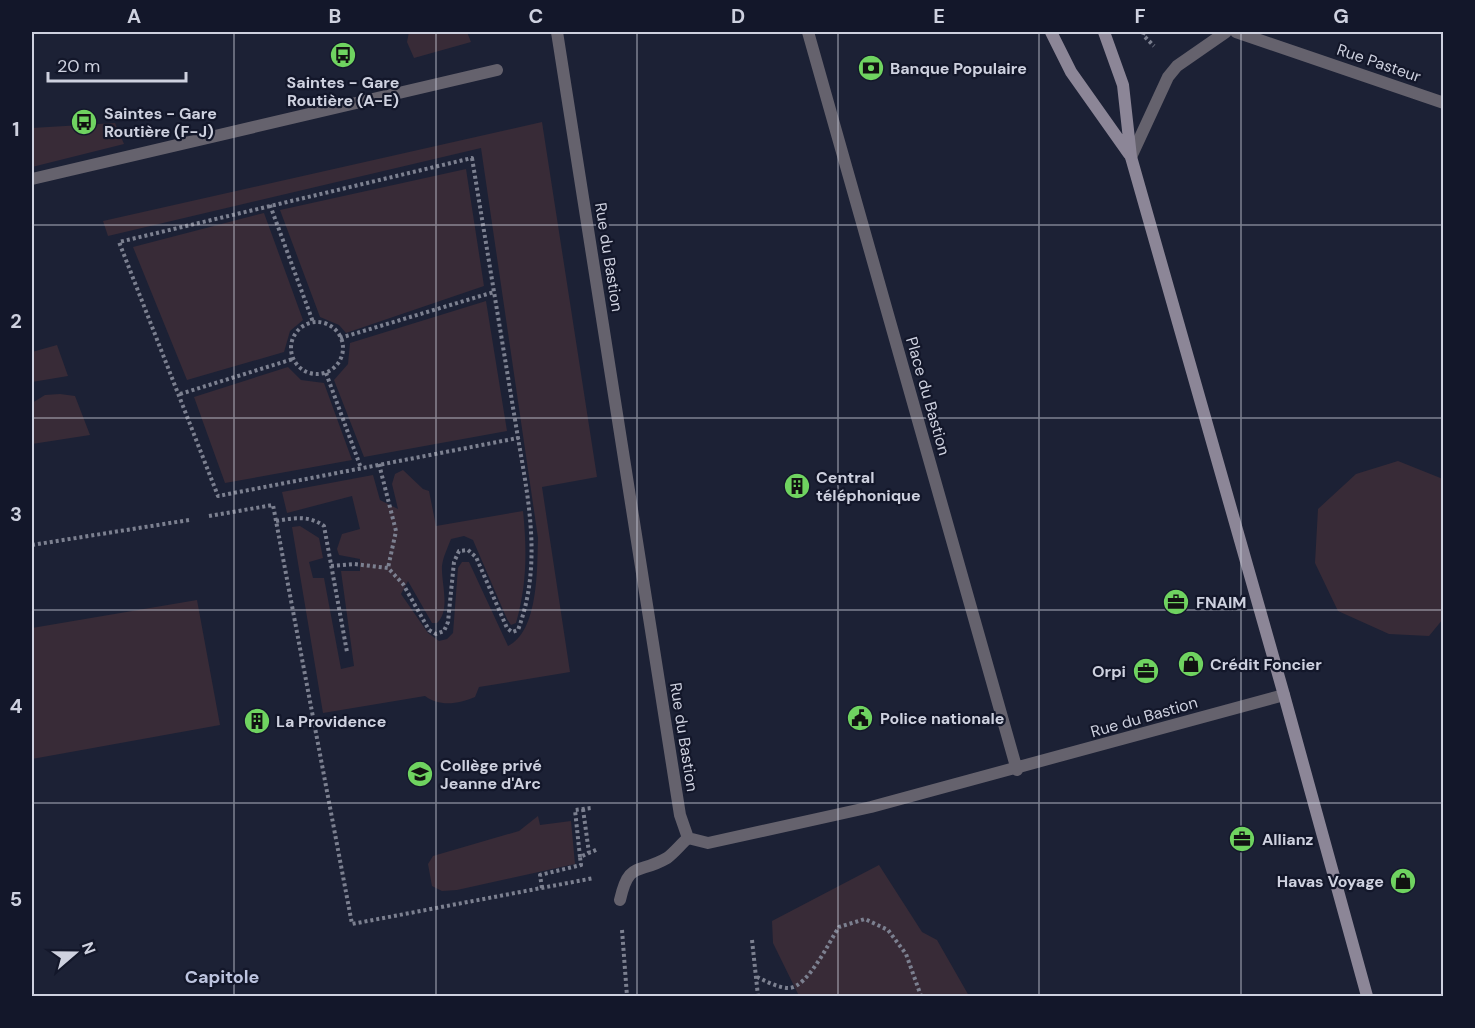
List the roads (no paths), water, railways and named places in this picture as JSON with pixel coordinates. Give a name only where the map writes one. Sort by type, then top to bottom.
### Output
[{"type":"main road","points":[[1052,32],[1071,72],[1131,157]]},
{"type":"main road","points":[[1104,32],[1123,85],[1131,157],[1284,694],[1367,996]]},
{"type":"street","name":"Rue du Bastion","points":[[557,32],[680,815],[688,838],[708,843],[871,807],[1017,770],[1284,694]]},
{"type":"street","name":"Place du Bastion","points":[[808,32],[1017,770]]},
{"type":"street","points":[[1131,157],[1168,77],[1177,66],[1226,32]]},
{"type":"street","name":"Rue Pasteur","points":[[1236,32],[1443,103]]},
{"type":"street","points":[[32,179],[497,70]]},
{"type":"street","points":[[620,900],[625,878],[635,870],[667,858],[688,838]]},
{"type":"place","name":"Saintes - Gare Routière (A-E)","points":[[343,55]]},
{"type":"place","name":"Banque Populaire","points":[[871,68]]},
{"type":"place","name":"Saintes - Gare Routière (F-J)","points":[[84,122]]},
{"type":"place","name":"Central téléphonique","points":[[797,486]]},
{"type":"place","name":"FNAIM","points":[[1176,602]]},
{"type":"place","name":"Crédit Foncier","points":[[1191,664]]},
{"type":"place","name":"Orpi","points":[[1146,671]]},
{"type":"place","name":"Police nationale","points":[[860,718]]},
{"type":"place","name":"La Providence","points":[[257,721]]},
{"type":"place","name":"Collège privé Jeanne d'Arc","points":[[420,774]]},
{"type":"place","name":"Allianz","points":[[1242,839]]},
{"type":"place","name":"Havas Voyage","points":[[1403,881]]},
{"type":"district","name":"Capitole","points":[[222,977]]}]
